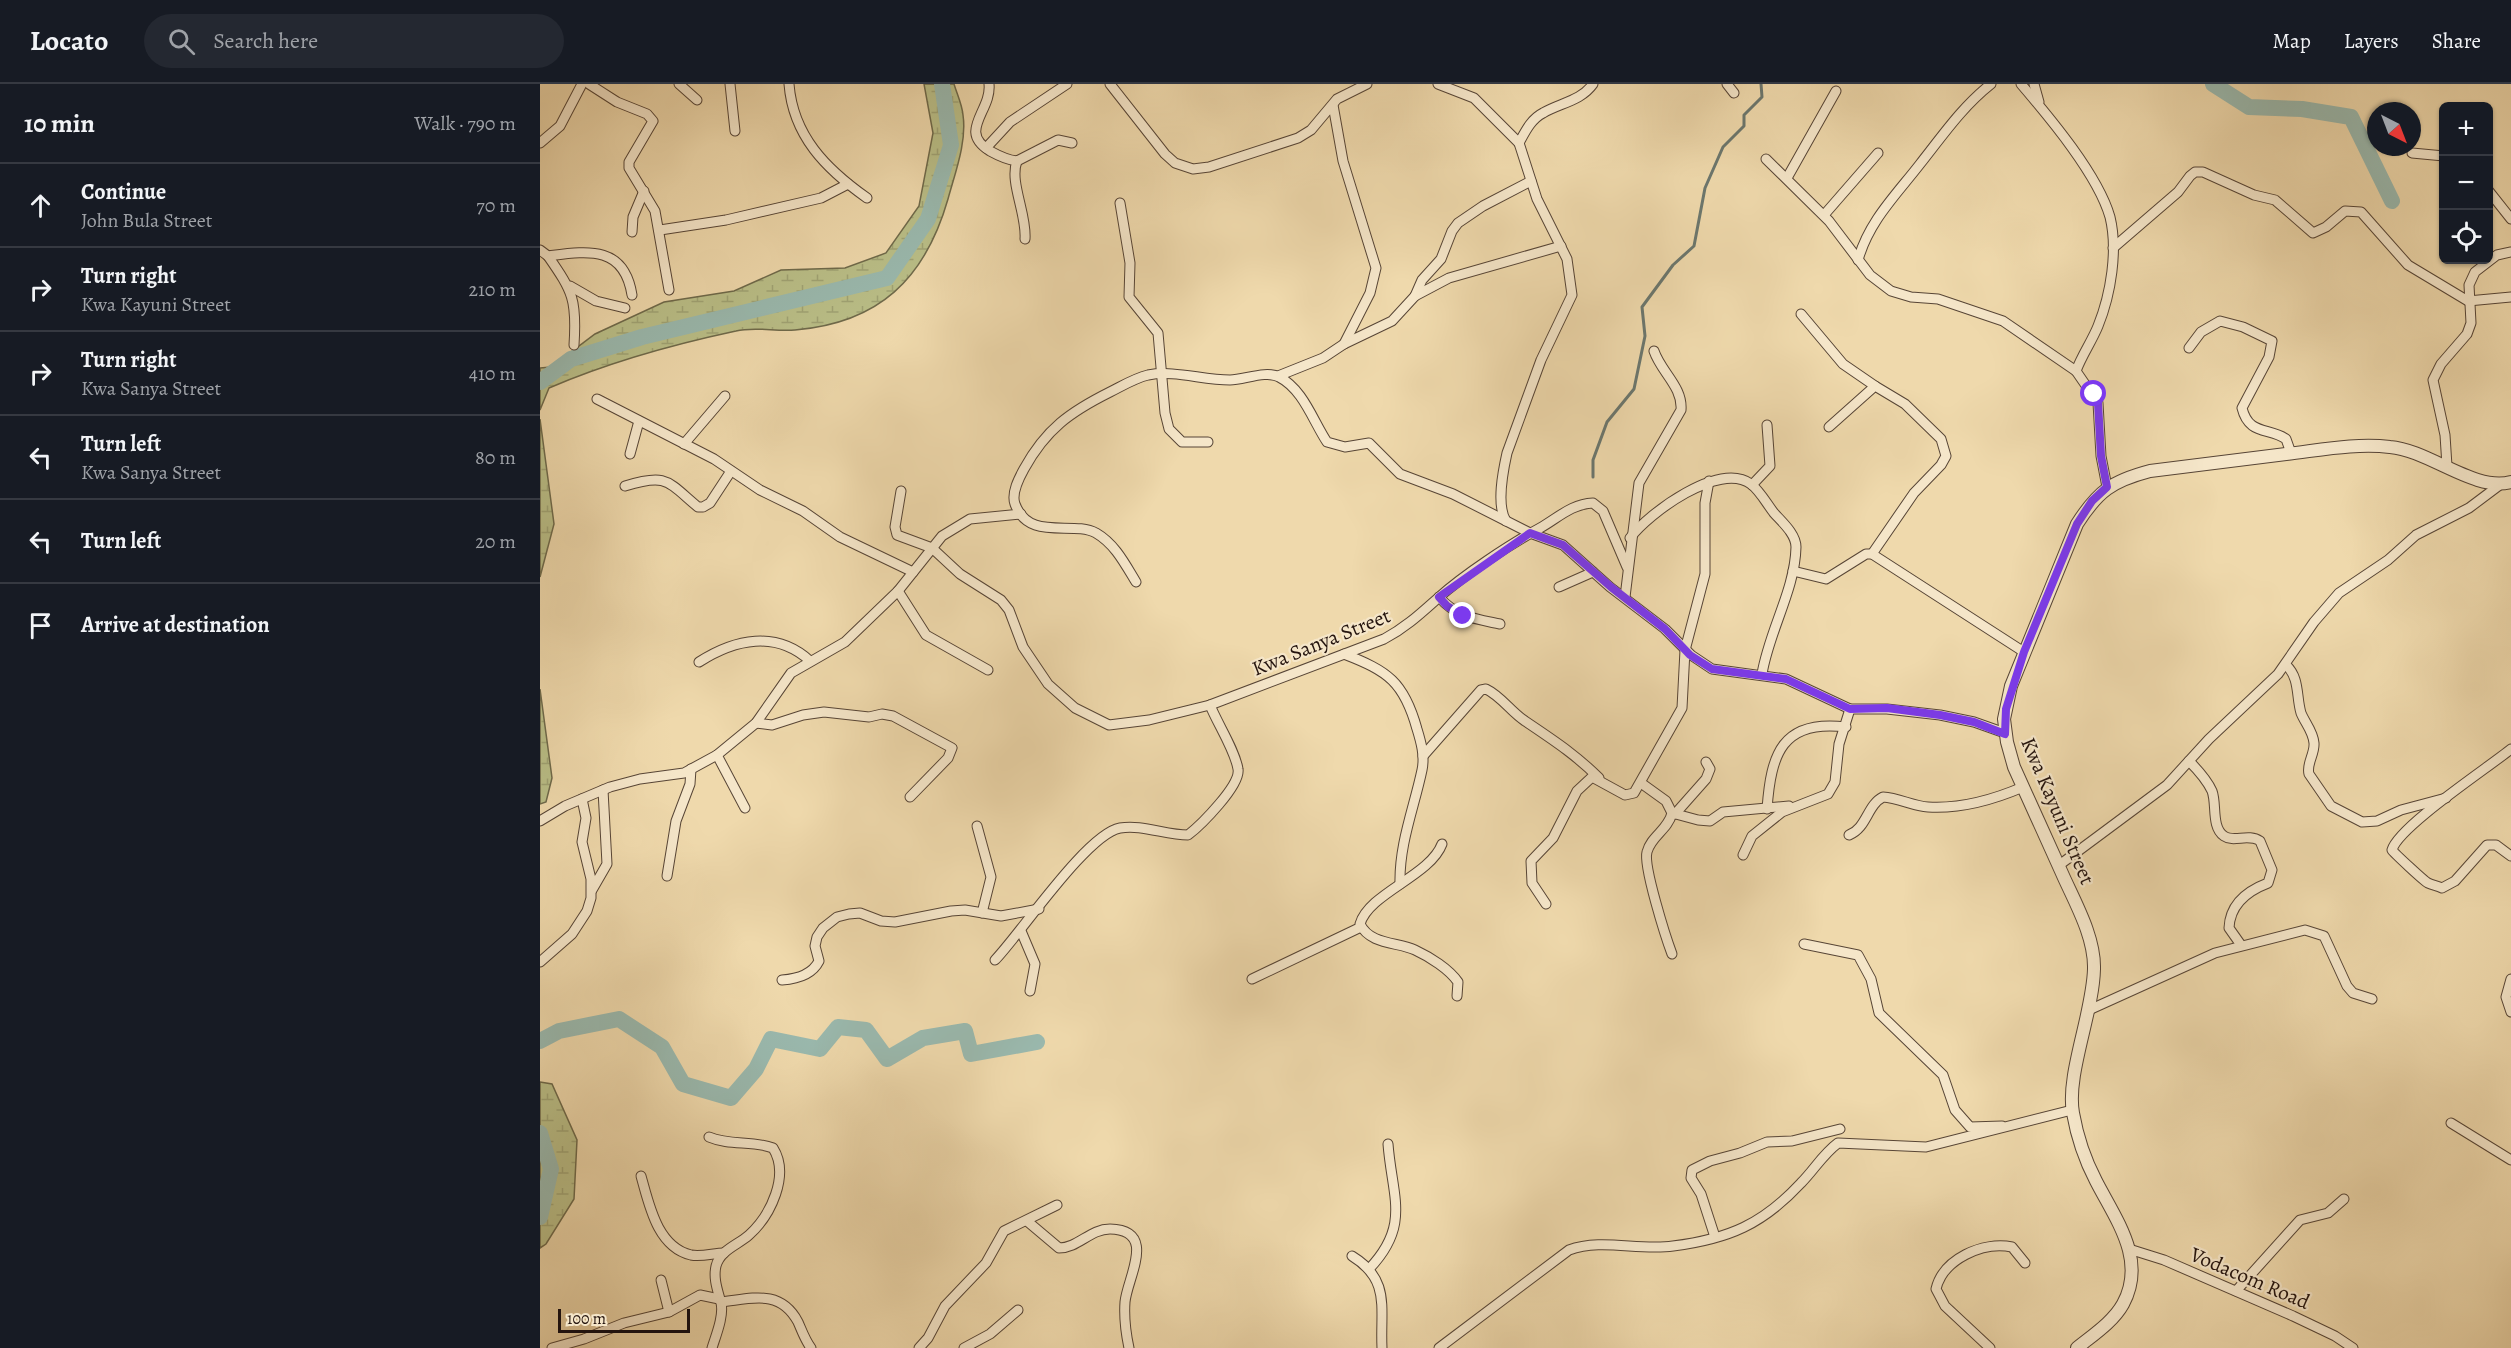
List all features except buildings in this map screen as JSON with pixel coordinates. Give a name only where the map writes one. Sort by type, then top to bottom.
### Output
[{"type":"street","points":[[540,143],[561,126],[582,84]]},
{"type":"street","points":[[589,84],[617,102],[647,114],[653,121],[629,162],[629,168],[655,210],[669,290]]},
{"type":"street","points":[[679,84],[697,100]]},
{"type":"street","points":[[730,84],[735,131]]},
{"type":"street","points":[[789,84],[790,103],[798,127],[826,165],[867,198]]},
{"type":"street","points":[[989,84],[990,92],[975,134],[978,141],[986,148],[999,156],[1017,161],[1058,140],[1072,143]]},
{"type":"street","points":[[986,148],[1010,122],[1066,84]]},
{"type":"street","points":[[1110,84],[1166,154],[1175,163],[1193,169],[1209,167],[1298,138],[1311,130],[1337,99],[1367,84]]},
{"type":"street","points":[[1438,84],[1474,98],[1519,143],[1543,214],[1567,259],[1572,295],[1541,360],[1503,468],[1502,496],[1506,521]]},
{"type":"street","points":[[1519,143],[1527,128],[1541,113],[1574,100],[1593,84]]},
{"type":"street","points":[[1727,84],[1734,93]]},
{"type":"street","points":[[1858,260],[1866,234],[1894,193],[1972,99],[1991,84]]},
{"type":"street","points":[[2021,84],[2091,179],[2109,214],[2113,248],[2108,293],[2099,325],[2076,371]]},
{"type":"street","points":[[2034,84],[2040,108]]},
{"type":"street","points":[[1787,178],[1836,92]]},
{"type":"street","points":[[1333,105],[1341,152],[1376,268],[1370,293],[1344,344]]},
{"type":"street","points":[[1824,215],[1878,153]]},
{"type":"street","points":[[2421,154],[2439,156]]},
{"type":"street","points":[[1766,159],[1824,215],[1869,275],[1891,291],[1955,303],[2003,321],[2076,371],[2098,403],[2101,456],[2107,487]]},
{"type":"street","points":[[1017,161],[1014,173],[1025,216],[1025,239]]},
{"type":"street","points":[[2113,248],[2178,192],[2190,176],[2195,172],[2203,172],[2254,195],[2275,200],[2313,233],[2326,227],[2345,211],[2361,212],[2408,265],[2468,301],[2511,297]]},
{"type":"street","points":[[1136,582],[1118,553],[1095,533],[1086,530],[1047,529],[1021,514],[1014,502],[1020,476],[1053,428],[1087,404],[1138,378],[1163,373],[1227,380],[1267,375],[1278,376],[1323,358],[1344,344],[1392,321],[1415,296],[1422,280],[1441,259],[1452,231],[1458,223],[1489,203],[1531,181]]},
{"type":"street","points":[[660,230],[726,220],[820,198],[848,184]]},
{"type":"street","points":[[632,232],[633,217],[644,191]]},
{"type":"street","points":[[2493,196],[2511,219]]},
{"type":"street","points":[[1120,203],[1130,263],[1130,297],[1155,327],[1163,373],[1165,413],[1174,436],[1182,442],[1208,442]]},
{"type":"street","points":[[1415,296],[1449,278],[1561,246]]},
{"type":"street","points":[[540,250],[548,256],[570,286],[596,302],[625,308]]},
{"type":"street","points":[[548,256],[588,252],[612,259],[629,279],[632,295]]},
{"type":"street","points":[[2447,466],[2445,435],[2433,380],[2441,364],[2467,334],[2471,323],[2468,301],[2469,285],[2475,272],[2497,255],[2511,252]]},
{"type":"street","points":[[570,286],[574,302],[574,345]]},
{"type":"street","points":[[1801,314],[1843,364],[1905,404],[1941,439],[1946,456],[1941,465],[1914,493],[1872,554]]},
{"type":"street","points":[[2189,348],[2201,332],[2220,321],[2269,338],[2272,347],[2269,357],[2241,408],[2246,420],[2252,425],[2264,433],[2286,439],[2291,453]]},
{"type":"street","points":[[1625,597],[1630,538],[1639,483],[1681,410],[1682,401],[1678,388],[1659,365],[1654,351]]},
{"type":"street","points":[[1278,376],[1298,393],[1327,442],[1345,447],[1369,443],[1400,474],[1454,494],[1530,533],[1563,545],[1665,629],[1685,650],[1712,669],[1786,679],[1850,709],[1887,708],[1940,715],[1974,722],[2005,734]]},
{"type":"street","points":[[1829,427],[1875,386]]},
{"type":"street","points":[[684,444],[725,396]]},
{"type":"street","points":[[597,399],[684,444],[760,490],[802,511],[840,537],[913,572]]},
{"type":"street","points":[[630,454],[639,421]]},
{"type":"street","points":[[1752,485],[1770,466],[1767,425]]},
{"type":"street","name":"Kwa Kayuni Street","points":[[2078,1348],[2113,1317],[2123,1304],[2132,1278],[2129,1249],[2116,1213],[2096,1181],[2083,1152],[2072,1110],[2074,1078],[2094,976],[2093,954],[2085,925],[2023,787],[2005,734],[2006,709],[2024,652],[2077,524],[2092,501],[2107,487],[2125,477],[2150,471],[2368,445],[2414,451],[2476,480],[2506,483]]},
{"type":"street","points":[[625,486],[652,477],[667,481],[698,507],[703,507],[710,503],[731,471]]},
{"type":"street","points":[[1630,538],[1641,523],[1709,481],[1731,479],[1752,485],[1794,539],[1793,571],[1765,656],[1762,674]]},
{"type":"street","points":[[1423,756],[1481,690],[1486,689],[1525,722],[1544,731],[1580,758],[1599,778],[1624,795],[1634,792],[1682,708],[1685,650],[1705,574],[1705,503],[1709,481]]},
{"type":"street","points":[[2058,866],[2150,799],[2189,762],[2286,665],[2314,622],[2339,593],[2388,561],[2416,536],[2469,508],[2506,483]]},
{"type":"street","points":[[901,491],[895,526],[897,535],[932,548]]},
{"type":"street","name":"Kwa Sanya Street","points":[[932,548],[960,574],[1001,600],[1036,669],[1075,708],[1109,725],[1124,724],[1210,705],[1406,628],[1439,597],[1530,533],[1562,512],[1593,502],[1603,511],[1627,567]]},
{"type":"street","points":[[540,821],[565,806],[603,790],[640,778],[670,776],[691,769],[717,755],[756,723],[790,673],[845,642],[898,591],[942,536],[970,519],[1021,514]]},
{"type":"street","points":[[1793,571],[1826,579],[1866,554],[1872,554],[2024,652]]},
{"type":"street","points":[[1559,587],[1593,572]]},
{"type":"street","points":[[898,591],[926,634],[988,670]]},
{"type":"street","points":[[1439,597],[1447,606],[1463,616],[1500,624]]},
{"type":"street","points":[[699,662],[729,646],[760,640],[786,644],[810,661]]},
{"type":"street","points":[[1344,654],[1379,670],[1402,690],[1414,717],[1423,756],[1422,768],[1400,857],[1400,884]]},
{"type":"street","points":[[2286,665],[2295,677],[2301,712],[2313,735],[2313,753],[2307,769],[2308,774],[2331,806],[2354,818],[2371,823],[2409,807],[2447,798]]},
{"type":"street","points":[[995,960],[1090,848],[1113,830],[1124,827],[1188,835],[1235,784],[1238,770],[1210,705]]},
{"type":"street","points":[[1743,855],[1757,830],[1782,812],[1823,798],[1832,789],[1839,744],[1850,709]]},
{"type":"street","points":[[756,723],[786,722],[803,715],[824,712],[869,717],[882,714],[893,717],[952,748],[948,758],[910,797]]},
{"type":"street","points":[[1767,809],[1773,763],[1784,744],[1799,730],[1811,726],[1826,724],[1846,727]]},
{"type":"street","points":[[2511,749],[2447,798],[2394,844],[2392,850],[2399,860],[2410,866],[2426,883],[2442,888],[2455,881],[2487,845],[2496,844],[2511,856]]},
{"type":"street","points":[[717,755],[745,808]]},
{"type":"street","points":[[1672,954],[1656,906],[1646,853],[1674,814],[1706,779],[1710,769],[1706,762]]},
{"type":"street","points":[[2189,762],[2198,770],[2212,791],[2217,826],[2223,836],[2231,839],[2249,836],[2260,841],[2272,870],[2268,883],[2245,895],[2232,913],[2229,928],[2241,945]]},
{"type":"street","points":[[667,876],[676,821],[690,784],[691,769]]},
{"type":"street","points":[[1546,904],[1532,883],[1531,861],[1553,838],[1582,783],[1592,777],[1599,778]]},
{"type":"street","points":[[1641,783],[1666,801],[1674,814],[1698,820],[1710,820],[1723,812],[1798,807]]},
{"type":"street","points":[[1849,835],[1856,832],[1871,807],[1883,797],[1930,807],[1951,806],[1987,800],[2023,787]]},
{"type":"street","points":[[540,962],[572,934],[587,911],[592,890],[607,864],[603,790]]},
{"type":"street","points":[[582,799],[586,818],[582,842],[592,890]]},
{"type":"street","points":[[977,826],[991,877],[982,913]]},
{"type":"street","points":[[1361,927],[1360,922],[1366,914],[1400,884],[1433,860],[1442,844]]},
{"type":"street","points":[[782,980],[801,978],[817,966],[819,961],[815,946],[817,937],[823,928],[837,917],[860,913],[882,921],[895,922],[965,910],[1013,915],[1039,909]]},
{"type":"street","points":[[1252,979],[1361,927]]},
{"type":"street","points":[[1361,927],[1381,941],[1419,952],[1444,968],[1458,982],[1457,996]]},
{"type":"street","points":[[2089,1010],[2215,953],[2305,930],[2315,931],[2324,936],[2353,993],[2372,999]]},
{"type":"street","points":[[1021,931],[1035,964],[1030,991]]},
{"type":"street","points":[[1804,944],[1858,955],[1871,979],[1880,1012],[1943,1075],[1961,1119],[1970,1126],[2007,1127]]},
{"type":"street","points":[[2511,979],[2506,997],[2511,1012]]},
{"type":"street","points":[[1439,1348],[1569,1250],[1588,1244],[1672,1246],[1715,1237],[1760,1220],[1777,1208],[1827,1151],[1838,1143],[1926,1147],[2072,1110]]},
{"type":"street","points":[[2451,1124],[2511,1160]]},
{"type":"street","points":[[1715,1237],[1701,1194],[1691,1178],[1692,1170],[1710,1161],[1740,1154],[1767,1142],[1792,1142],[1840,1129]]},
{"type":"street","points":[[709,1137],[723,1143],[763,1144],[773,1148],[780,1166],[774,1195],[760,1223],[751,1234],[724,1253],[716,1267],[720,1301],[712,1348]]},
{"type":"street","points":[[1369,1269],[1388,1246],[1397,1209],[1388,1144]]},
{"type":"street","points":[[641,1176],[655,1221],[675,1245],[690,1255],[724,1253]]},
{"type":"street","points":[[2236,1291],[2300,1220],[2328,1213],[2344,1199]]},
{"type":"street","points":[[919,1348],[928,1338],[945,1306],[986,1263],[1004,1231],[1057,1205]]},
{"type":"street","points":[[1028,1221],[1059,1248],[1072,1245],[1102,1229],[1119,1230],[1134,1240],[1137,1247],[1137,1261],[1125,1302],[1129,1348]]},
{"type":"street","points":[[1990,1348],[1945,1306],[1936,1289],[1938,1279],[1964,1255],[2002,1245],[2012,1247],[2025,1263]]},
{"type":"street","name":"Vodacom Road","points":[[2129,1249],[2164,1260],[2236,1291],[2335,1335],[2353,1348]]},
{"type":"street","points":[[1352,1256],[1369,1269],[1380,1283],[1382,1348]]},
{"type":"street","points":[[661,1280],[669,1312]]},
{"type":"street","points":[[552,1348],[584,1340],[624,1323],[669,1312],[700,1295],[720,1301],[762,1296],[772,1300],[790,1311],[811,1348]]},
{"type":"street","points":[[964,1348],[990,1334],[1018,1310]]},
{"type":"green space","points":[[924,84],[954,84],[963,115],[962,147],[938,227],[912,274],[894,292],[874,307],[851,318],[825,326],[795,330],[743,330],[618,362],[549,388],[540,410],[540,368],[551,367],[595,334],[664,302],[734,291],[781,270],[845,268],[886,253],[919,206],[933,133]]},
{"type":"green space","points":[[540,419],[554,524],[540,577]]},
{"type":"green space","points":[[540,689],[552,778],[546,802],[540,804]]},
{"type":"green space","points":[[540,1082],[552,1084],[577,1140],[574,1199],[546,1244],[540,1248]]},
{"type":"waterway","points":[[540,382],[571,359],[642,337],[887,278],[928,219],[951,145],[942,84]]},
{"type":"waterway","points":[[1593,477],[1593,460],[1607,422],[1634,389],[1645,336],[1642,307],[1673,265],[1694,246],[1705,188],[1723,147],[1744,126],[1744,115],[1762,97],[1761,84]]},
{"type":"waterway","points":[[2213,84],[2249,107],[2302,109],[2351,117],[2392,201]]},
{"type":"waterway","points":[[540,1041],[559,1031],[619,1019],[662,1047],[683,1084],[731,1098],[756,1069],[771,1039],[820,1049],[838,1027],[866,1030],[887,1059],[923,1038],[965,1031],[971,1054],[1037,1042]]},
{"type":"waterway","points":[[540,1133],[551,1169],[540,1217]]},
{"type":"route","points":[[1463,616],[1447,606],[1439,597],[1530,533],[1563,545],[1611,587],[1665,629],[1690,655],[1712,669],[1786,679],[1850,709],[1887,708],[1940,715],[1974,722],[2005,734],[2004,719],[2011,686],[2024,652],[2077,524],[2092,501],[2107,487],[2101,456],[2098,403],[2094,394]]}]
